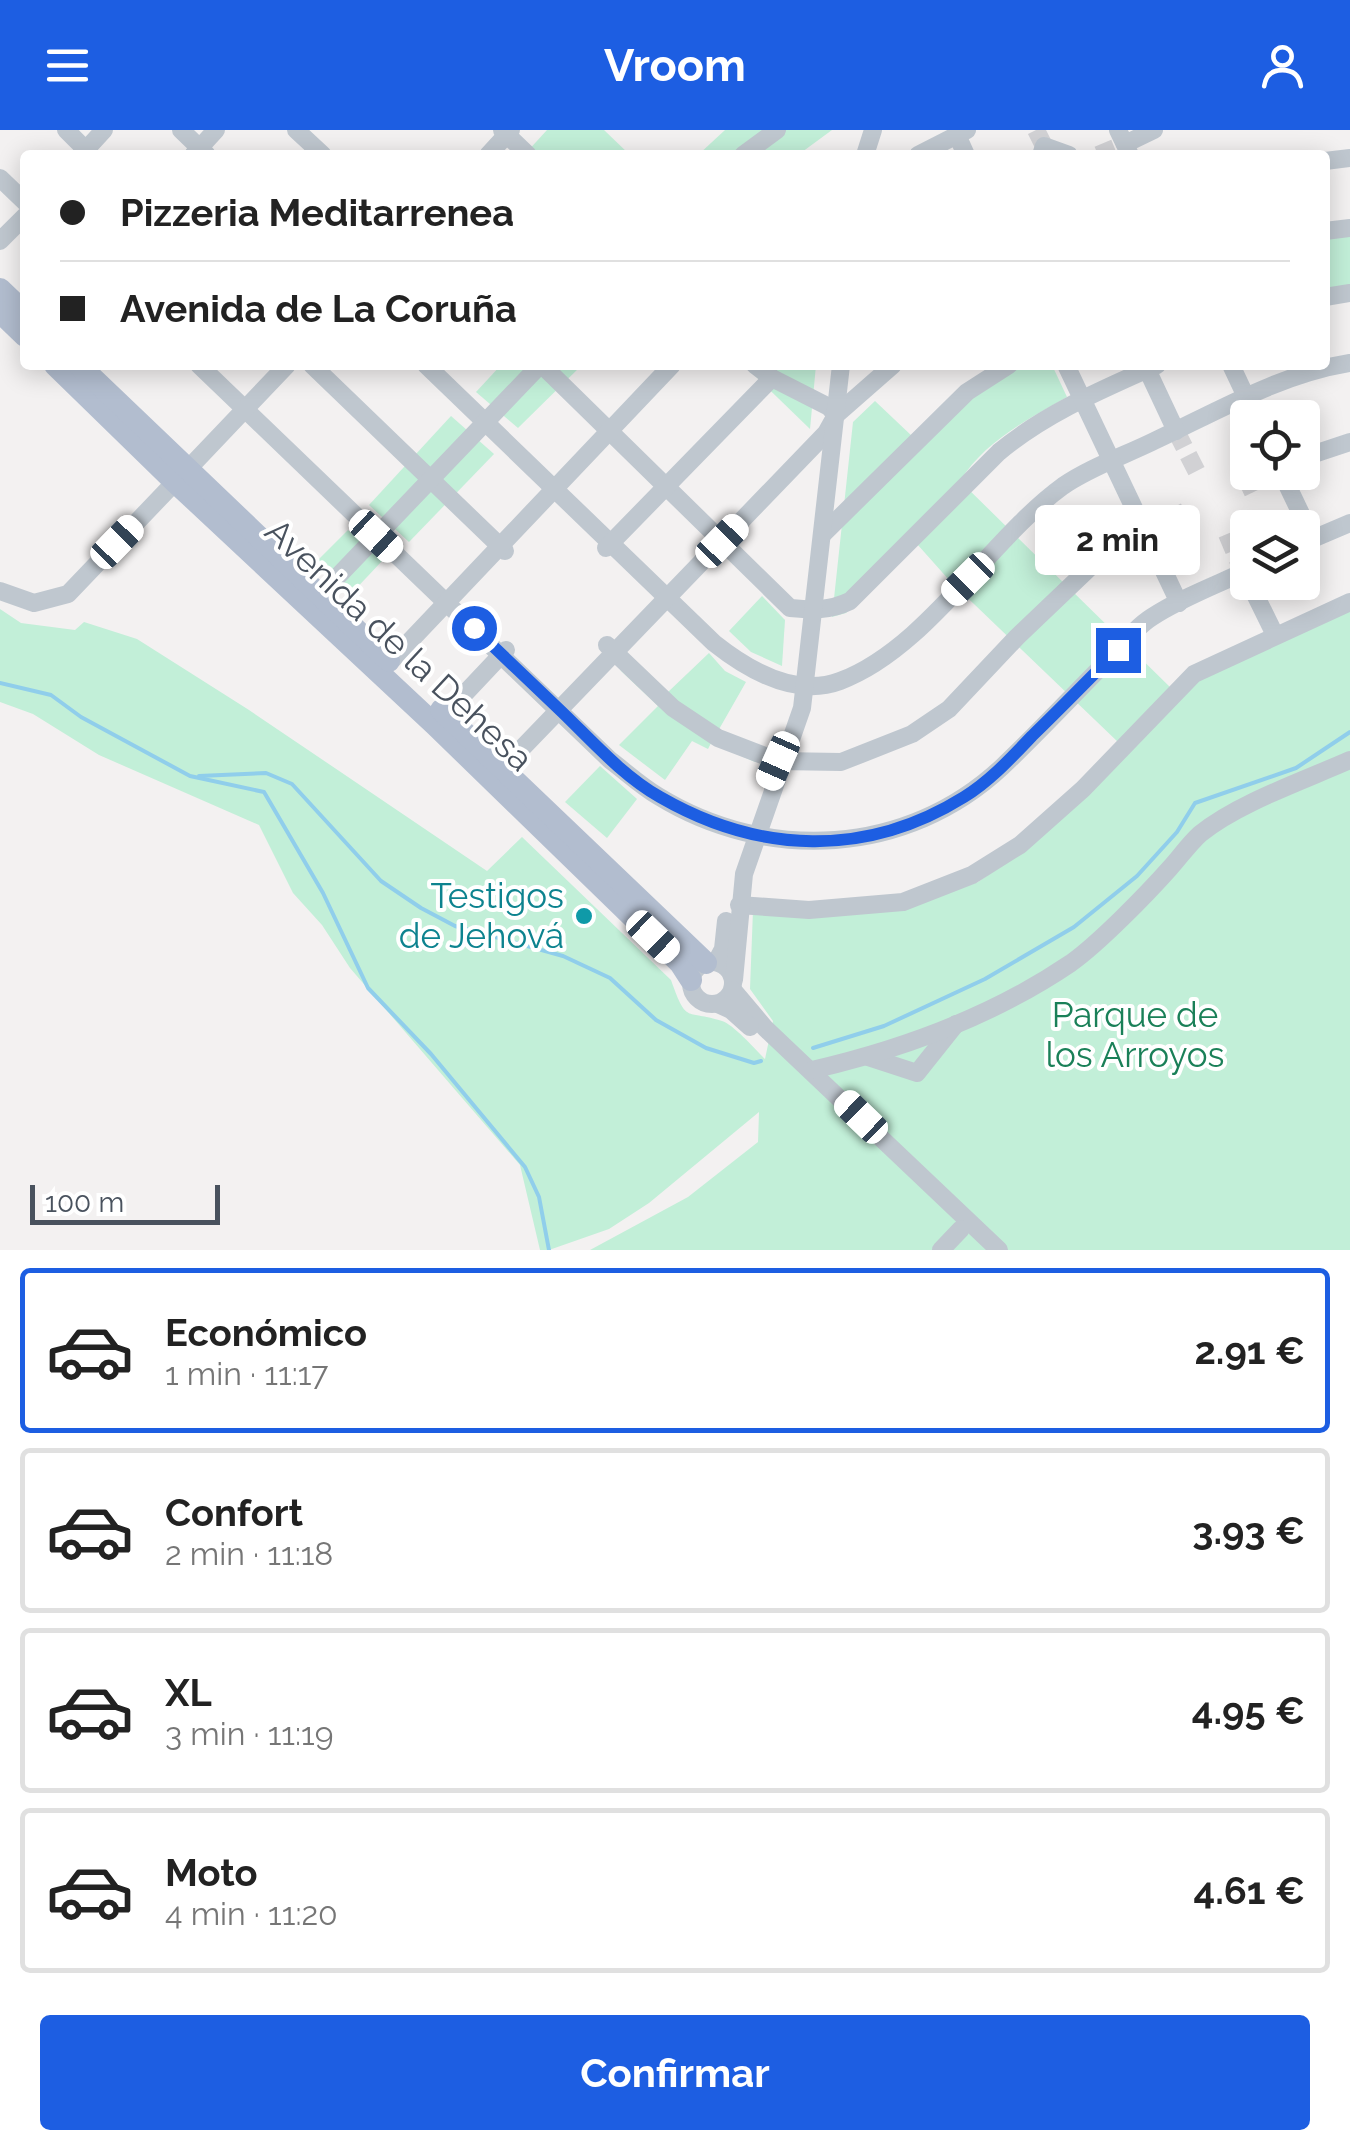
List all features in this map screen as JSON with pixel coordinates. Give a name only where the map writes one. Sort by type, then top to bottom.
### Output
[{"type":"main road","points":[[0,289],[20,320]]},
{"type":"main road","name":"Avenida de la Dehesa","points":[[61,370],[320,595],[390,662],[440,720],[503,768],[704,968]]},
{"type":"main road","name":"Avenida de la Dehesa","points":[[91,370],[181,476],[440,720],[680,963],[704,968]]},
{"type":"street","points":[[66,130],[83,150]]},
{"type":"street","points":[[88,150],[104,130]]},
{"type":"street","points":[[181,130],[198,150]]},
{"type":"street","points":[[750,150],[777,130]]},
{"type":"street","points":[[1124,143],[1154,130]]},
{"type":"street","points":[[928,150],[962,132]]},
{"type":"street","points":[[0,178],[20,197]]},
{"type":"street","points":[[0,241],[20,221]]},
{"type":"street","points":[[204,370],[446,602],[504,652],[610,760],[658,796],[750,836],[817,841],[877,834],[923,820],[966,796],[1000,769],[1149,618],[1230,582]]},
{"type":"street","points":[[0,591],[34,603],[68,594],[282,370]]},
{"type":"street","points":[[317,370],[502,548]]},
{"type":"street","points":[[431,370],[714,643],[761,674],[801,684],[837,682],[881,659],[1065,485],[1176,430],[1313,370]]},
{"type":"street","points":[[320,595],[536,370]]},
{"type":"street","points":[[546,370],[790,608],[810,610],[832,610],[850,600],[998,452],[1038,422],[1142,370]]},
{"type":"street","points":[[390,662],[667,370]]},
{"type":"street","points":[[762,370],[833,411]]},
{"type":"street","points":[[810,610],[824,532],[837,370]]},
{"type":"street","points":[[704,968],[723,949],[734,874],[796,734],[826,433],[833,411],[886,370]]},
{"type":"street","points":[[824,532],[967,392],[1001,370]]},
{"type":"street","points":[[1068,370],[1178,602]]},
{"type":"street","points":[[1152,370],[1176,430]]},
{"type":"street","points":[[1232,370],[1246,398]]},
{"type":"street","points":[[609,545],[772,378]]},
{"type":"street","points":[[503,768],[560,710],[611,649],[668,597],[826,433]]},
{"type":"street","points":[[1320,452],[1350,442]]},
{"type":"street","points":[[1320,536],[1350,523]]},
{"type":"street","points":[[611,649],[693,724],[731,743],[782,762],[841,762],[912,734],[949,710],[1104,554],[1145,532]]},
{"type":"street","points":[[1258,600],[1275,636]]},
{"type":"street","points":[[739,904],[808,910],[903,902],[972,875],[1020,844],[1083,790],[1194,674],[1350,602]]},
{"type":"street","points":[[440,720],[504,652]]},
{"type":"street","points":[[812,1070],[868,1057],[1020,995],[1075,960],[1170,869],[1196,837],[1222,818],[1350,760]]},
{"type":"street","points":[[718,1004],[733,985],[739,904],[750,836]]},
{"type":"street","name":"Avenida de la Dehesa","points":[[983,1250],[759,1034],[731,1010],[698,1000],[693,994],[704,968],[728,968],[733,985],[766,1028],[999,1250]]},
{"type":"street","points":[[868,1057],[917,1073],[956,1024]]},
{"type":"street","points":[[941,1250],[961,1229]]},
{"type":"green space","points":[[547,130],[604,130],[625,150],[529,150]]},
{"type":"green space","points":[[725,130],[832,130],[805,150],[703,150]]},
{"type":"green space","points":[[1350,234],[1350,286],[1330,289],[1330,236]]},
{"type":"green space","points":[[496,370],[577,370],[518,428],[476,392]]},
{"type":"green space","points":[[749,370],[816,370],[810,429]]},
{"type":"green space","points":[[1011,370],[1054,370],[1067,397],[994,443],[960,481],[1172,689],[1119,743],[950,581],[917,544],[846,613],[832,617],[853,422],[875,401],[913,437]]},
{"type":"green space","points":[[451,416],[494,454],[409,542],[369,505]]},
{"type":"green space","points":[[348,530],[382,561],[351,594],[316,562]]},
{"type":"green space","points":[[762,596],[785,620],[782,666],[751,652],[729,631]]},
{"type":"green space","name":"Parque de los Arroyos","points":[[0,609],[21,623],[75,630],[84,622],[137,639],[487,871],[522,837],[671,980],[684,1010],[727,1023],[765,1059],[773,1021],[750,989],[753,910],[917,904],[978,882],[1031,845],[1200,680],[1350,609],[1350,1250],[590,1250],[688,1197],[758,1142],[759,1112],[649,1203],[609,1229],[540,1250],[520,1165],[350,968],[322,925],[293,893],[259,825],[99,755],[33,714],[0,702]]},
{"type":"green space","points":[[709,653],[725,671],[746,682],[718,731],[761,749],[755,762],[711,743],[708,749],[692,741],[665,780],[619,745],[658,706],[620,670],[667,693]]},
{"type":"green space","points":[[600,766],[637,799],[607,838],[565,802]]},
{"type":"waterway","points":[[0,683],[51,695],[81,717],[190,776],[264,792],[323,893],[368,988],[431,1054],[525,1167],[539,1197],[549,1250]]},
{"type":"waterway","points":[[813,1048],[884,1026],[985,979],[1074,927],[1137,876],[1177,832],[1195,803],[1296,768],[1350,732]]},
{"type":"waterway","points":[[199,776],[266,773],[292,784],[381,881],[421,908],[455,926],[563,956],[610,978],[656,1020],[706,1048],[754,1063],[761,1061]]},
{"type":"tunnel","points":[[1036,130],[1044,146]]},
{"type":"tunnel","points":[[1110,150],[1125,144]]},
{"type":"tunnel","points":[[1176,431],[1197,472]]},
{"type":"tunnel","points":[[1145,532],[1186,511]]},
{"type":"tunnel","points":[[1227,534],[1230,541]]},
{"type":"place","name":"Testigos de Jehová","points":[[584,916]]},
{"type":"route","points":[[474,628],[610,760],[658,796],[714,823],[778,841],[843,840],[877,834],[923,820],[966,796],[1000,769],[1118,650]]}]
